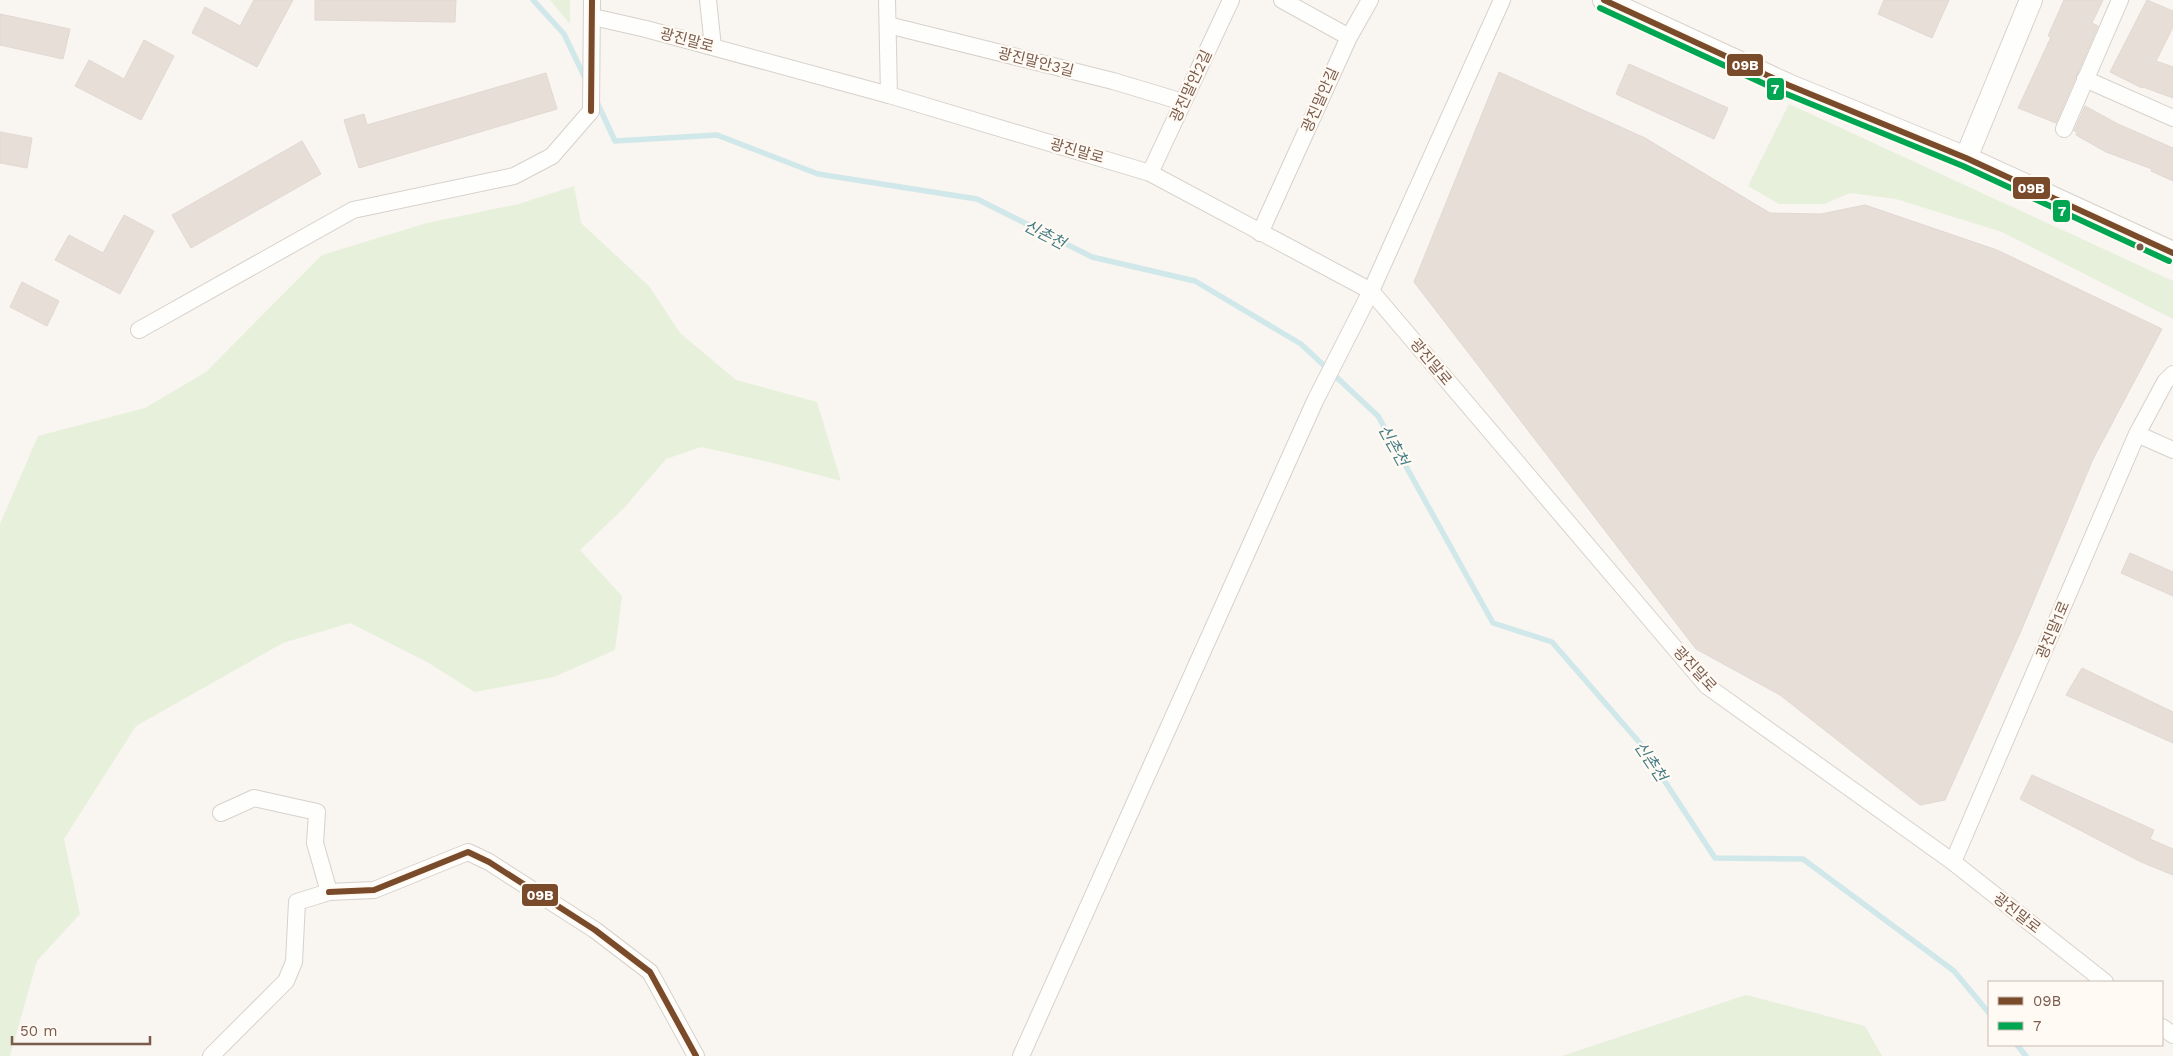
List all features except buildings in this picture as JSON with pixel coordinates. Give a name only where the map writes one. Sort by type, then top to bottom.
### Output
[{"type":"street","points":[[138,330],[353,210],[514,176],[552,156],[591,111],[592,0]]},
{"type":"street","points":[[708,0],[713,47]]},
{"type":"street","points":[[887,0],[889,95]]},
{"type":"street","name":"광진말안2길","points":[[1150,173],[1231,0]]},
{"type":"street","points":[[1282,0],[1349,37]]},
{"type":"street","name":"광진말안길","points":[[1260,233],[1349,37],[1370,0]]},
{"type":"street","points":[[1021,1056],[1315,401],[1371,291],[1502,0]]},
{"type":"street","points":[[1604,0],[1788,85],[1966,158],[2173,253]]},
{"type":"street","points":[[1966,158],[2031,0]]},
{"type":"street","points":[[2064,129],[2120,0]]},
{"type":"street","name":"광진말로","points":[[593,17],[646,28],[889,95],[1150,173],[1371,291],[1707,686],[1953,862],[2104,981]]},
{"type":"street","name":"광진말안3길","points":[[888,26],[1113,81],[1183,102]]},
{"type":"street","points":[[2086,79],[2173,118]]},
{"type":"street","name":"광진말1로","points":[[1953,862],[2137,434],[2165,382],[2173,374]]},
{"type":"street","points":[[2137,434],[2173,450]]},
{"type":"street","points":[[221,813],[254,798],[317,812],[315,843],[329,892]]},
{"type":"street","points":[[211,1056],[286,981],[294,962],[297,902],[329,892],[374,890],[468,852],[489,862],[595,930],[650,972],[696,1056]]},
{"type":"green space","points":[[550,0],[570,0],[570,24]]},
{"type":"green space","points":[[1789,104],[2173,281],[2173,319],[2002,232],[1896,199],[1850,193],[1824,204],[1779,204],[1748,186]]},
{"type":"green space","points":[[574,186],[581,223],[649,286],[680,333],[736,380],[817,402],[841,481],[701,447],[666,459],[624,508],[580,550],[622,596],[615,650],[554,677],[475,692],[427,662],[350,623],[283,643],[136,726],[64,839],[80,914],[37,961],[10,1056],[0,1056],[0,524],[38,436],[145,408],[206,372],[322,255],[427,223],[519,204]]},
{"type":"green space","points":[[1746,995],[1865,1026],[1882,1056],[1562,1056]]},
{"type":"waterway","points":[[533,0],[564,34],[586,80]]},
{"type":"waterway","name":"신촌천","points":[[596,100],[615,141],[717,135],[818,174],[977,199],[1092,257],[1195,281],[1301,344],[1378,416],[1493,623],[1552,642],[1639,742],[1715,858],[1803,859],[1954,971],[1988,1012]]},
{"type":"waterway","name":"신촌천","points":[[2018,1046],[2026,1056]]},
{"type":"transit line","name":"09B","points":[[591,111],[592,0]]},
{"type":"transit line","name":"09B","points":[[1604,0],[1788,85],[1966,158],[2173,253]]},
{"type":"transit line","name":"7","points":[[1600,8],[1784,93],[1963,166],[2169,261]]},
{"type":"transit line","name":"09B","points":[[329,892],[374,890],[468,852],[489,862],[595,930],[650,972],[696,1056]]}]
